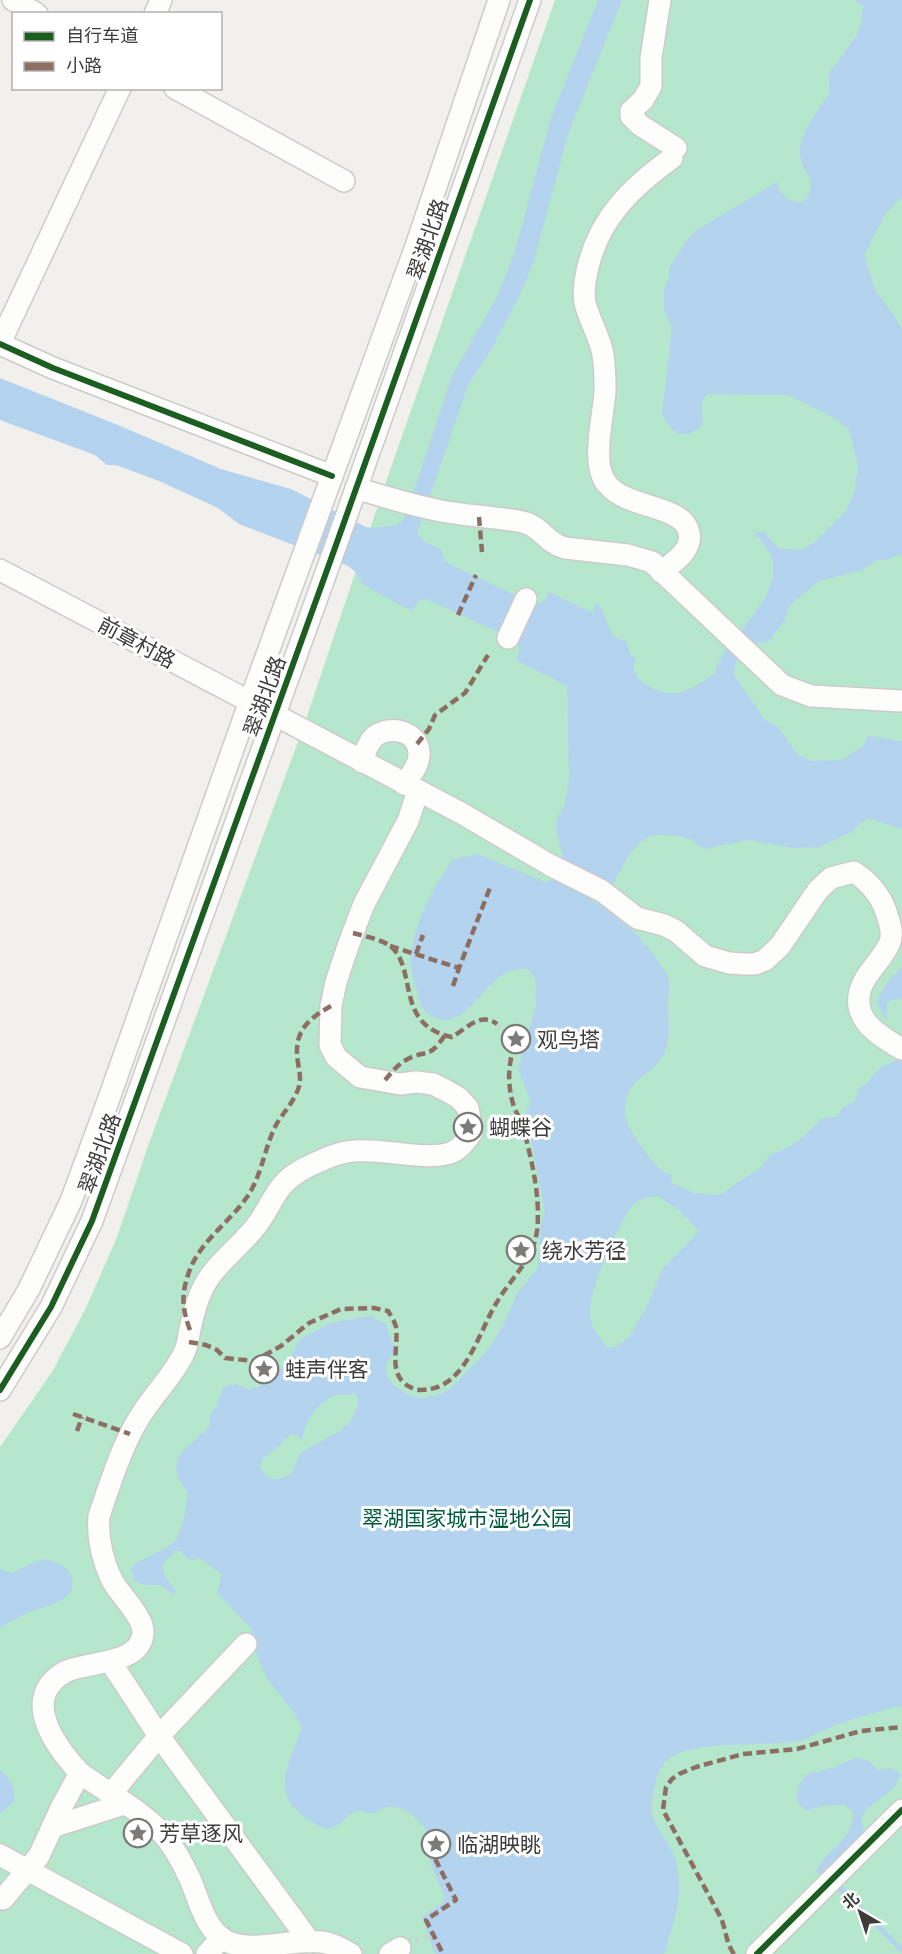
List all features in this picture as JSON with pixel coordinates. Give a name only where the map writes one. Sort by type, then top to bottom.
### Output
[{"type":"street","points":[[13,0],[34,12]]},
{"type":"street","name":"翠湖北路","points":[[0,1338],[29,1289],[71,1201],[416,246],[499,0]]},
{"type":"street","name":"翠湖北路","points":[[0,1390],[51,1307],[92,1221],[530,0]]},
{"type":"street","points":[[660,0],[652,51],[651,86],[643,100],[631,111],[631,116],[674,153],[626,195],[609,218],[591,252],[584,290],[588,314],[603,353],[605,388],[600,434],[601,472],[606,483],[617,493],[645,506],[674,513],[685,524],[689,532],[690,541],[687,548],[678,559],[661,572]]},
{"type":"street","points":[[119,90],[0,343],[53,368],[332,476]]},
{"type":"street","points":[[179,90],[344,181]]},
{"type":"street","points":[[356,488],[399,502],[442,511],[524,522],[537,528],[555,546],[628,555],[652,562],[782,685],[811,696],[902,701]]},
{"type":"street","name":"前章村路","points":[[0,570],[461,813],[550,865],[602,891],[637,918],[664,925],[676,932],[705,956],[729,963],[755,964],[765,960],[780,946],[818,890],[831,878],[854,872],[872,885],[882,903],[891,929],[890,941],[864,981],[858,1001],[862,1015],[875,1033],[902,1049]]},
{"type":"street","points":[[508,638],[526,598]]},
{"type":"street","points":[[351,1954],[333,1944],[320,1942],[245,1947],[229,1943],[222,1938],[207,1920],[190,1880],[167,1839],[154,1825],[80,1773],[54,1739],[45,1718],[43,1701],[52,1683],[64,1673],[124,1656],[140,1643],[143,1635],[142,1625],[113,1582],[104,1561],[97,1531],[99,1516],[131,1431],[180,1362],[188,1346],[197,1302],[205,1284],[226,1258],[252,1232],[278,1189],[290,1176],[336,1154],[354,1151],[433,1156],[451,1153],[464,1143],[472,1132],[468,1108],[459,1098],[433,1084],[416,1082],[400,1084],[360,1077],[336,1057],[330,1045],[336,982],[364,904],[408,821],[411,788],[419,756],[418,745],[411,735],[400,730],[382,732],[369,743],[362,762]]},
{"type":"street","points":[[52,1827],[117,1799],[159,1736],[246,1644]]},
{"type":"street","points":[[110,1661],[159,1736],[310,1942]]},
{"type":"street","points":[[3,1899],[39,1856],[80,1773]]},
{"type":"street","points":[[757,1954],[902,1810]]},
{"type":"street","points":[[0,1855],[182,1954]]},
{"type":"street","points":[[207,1954],[222,1938]]},
{"type":"path","points":[[497,1024],[514,1045]]},
{"type":"green space","name":"翠湖国家城市湿地公园","points":[[555,0],[902,0],[902,1954],[0,1954],[0,1447],[52,1372],[86,1308],[117,1237],[148,1146],[302,731],[381,496]]},
{"type":"water","points":[[598,0],[622,0],[568,134],[534,261],[519,297],[492,348],[468,385],[417,534],[424,541],[442,551],[447,563],[530,602],[541,603],[549,592],[593,612],[596,604],[599,604],[613,636],[626,641],[630,654],[636,659],[634,667],[639,679],[658,690],[671,693],[682,692],[715,673],[720,659],[767,593],[772,578],[773,563],[768,550],[753,531],[765,533],[778,548],[801,550],[815,542],[845,512],[854,493],[858,466],[849,430],[833,417],[789,395],[708,394],[702,404],[702,425],[696,430],[684,434],[674,431],[669,426],[662,413],[672,328],[664,309],[664,288],[669,278],[669,268],[695,231],[777,182],[781,192],[787,198],[804,202],[811,187],[801,158],[801,143],[811,121],[830,93],[828,75],[857,35],[863,6],[854,0],[902,0],[902,197],[887,211],[864,255],[875,290],[902,330],[902,554],[875,561],[863,570],[819,581],[790,605],[784,621],[769,641],[751,644],[740,654],[735,664],[734,675],[765,720],[777,726],[798,755],[811,761],[841,760],[863,746],[868,736],[902,741],[902,829],[867,818],[851,832],[820,847],[793,848],[748,840],[704,849],[690,839],[658,835],[645,838],[631,851],[613,884],[602,880],[591,892],[592,900],[619,919],[641,939],[664,969],[669,981],[667,1046],[659,1063],[633,1085],[626,1099],[625,1115],[634,1137],[656,1166],[671,1175],[672,1183],[694,1193],[719,1195],[760,1168],[771,1154],[797,1142],[823,1118],[837,1117],[842,1108],[854,1102],[859,1088],[868,1083],[878,1070],[902,1059],[902,1706],[853,1719],[802,1740],[691,1749],[666,1761],[654,1786],[652,1813],[676,1862],[679,1888],[676,1915],[664,1954],[435,1954],[422,1917],[441,1904],[445,1898],[423,1840],[429,1834],[425,1828],[405,1810],[392,1807],[371,1813],[356,1811],[331,1828],[315,1824],[294,1808],[285,1787],[286,1775],[288,1763],[302,1727],[293,1711],[267,1679],[255,1650],[252,1629],[217,1593],[222,1574],[199,1558],[188,1559],[181,1551],[175,1551],[162,1565],[165,1578],[176,1593],[173,1595],[161,1585],[135,1582],[131,1569],[134,1564],[164,1549],[176,1540],[184,1518],[188,1493],[176,1470],[177,1462],[181,1454],[210,1424],[210,1415],[217,1406],[223,1387],[236,1384],[250,1390],[264,1385],[290,1359],[299,1340],[330,1323],[371,1316],[386,1325],[393,1344],[393,1352],[386,1365],[387,1376],[392,1384],[416,1397],[426,1398],[448,1391],[487,1351],[503,1326],[518,1292],[538,1268],[541,1221],[545,1213],[526,1112],[531,1102],[518,1069],[536,1005],[535,979],[529,970],[514,970],[501,976],[457,1017],[445,1020],[430,1015],[422,1007],[411,968],[411,960],[416,930],[432,893],[452,860],[477,854],[545,882],[559,875],[562,867],[562,853],[556,829],[557,819],[565,803],[569,778],[567,686],[516,660],[519,649],[513,639],[426,599],[419,601],[412,611],[363,585],[357,573],[348,566],[239,524],[218,508],[159,481],[116,465],[107,465],[95,455],[0,420],[0,378],[221,469],[291,489],[366,527],[398,525],[406,515],[452,376],[497,297],[515,251],[551,118]],"holes":[[[658,1196],[679,1210],[699,1231],[663,1268],[647,1306],[630,1336],[618,1346],[607,1348],[594,1329],[590,1316],[599,1275],[626,1214],[641,1199]],[[354,1393],[357,1396],[358,1405],[351,1420],[340,1431],[300,1453],[292,1473],[280,1479],[268,1478],[260,1467],[262,1459],[290,1434],[302,1440],[313,1413],[329,1398]]]},
{"type":"water","points":[[902,966],[902,998],[890,1001],[887,1005],[887,1017],[884,1019],[877,1004],[881,993]]},
{"type":"water","points":[[42,1559],[56,1562],[68,1570],[72,1578],[69,1593],[57,1603],[25,1614],[0,1628],[0,1569],[12,1573]]},
{"type":"water","points":[[858,1758],[868,1760],[878,1770],[892,1769],[901,1774],[893,1787],[865,1812],[861,1819],[864,1830],[862,1835],[829,1866],[842,1886],[902,1947],[902,1954],[849,1900],[816,1872],[820,1864],[845,1837],[852,1822],[853,1812],[845,1805],[821,1806],[808,1811],[804,1810],[796,1799],[798,1787],[807,1774],[833,1768]]},
{"type":"water","points":[[0,1770],[12,1784],[14,1802],[0,1812]]},
{"type":"marked path","points":[[479,517],[482,552]]},
{"type":"marked path","points":[[458,615],[476,575]]},
{"type":"marked path","points":[[417,744],[429,729],[435,715],[465,693],[488,655]]},
{"type":"marked path","points":[[390,946],[459,968],[491,885]]},
{"type":"marked path","points":[[353,933],[385,943],[398,955],[414,1008],[421,1021],[434,1031],[452,1037],[479,1020],[491,1020],[497,1024]]},
{"type":"marked path","points":[[416,954],[423,935]]},
{"type":"marked path","points":[[453,986],[459,968]]},
{"type":"marked path","points":[[190,1330],[185,1315],[184,1301],[189,1272],[200,1251],[252,1189],[274,1129],[294,1099],[299,1086],[297,1053],[303,1028],[331,1006]]},
{"type":"marked path","points":[[385,1080],[403,1062],[431,1051],[445,1035]]},
{"type":"marked path","points":[[189,1342],[206,1345],[217,1350],[225,1358],[254,1361],[281,1346],[309,1323],[341,1309],[374,1308],[388,1311],[395,1323],[396,1369],[404,1383],[414,1389],[426,1390],[443,1385],[454,1377],[471,1353],[497,1302],[526,1260],[537,1231],[538,1204],[532,1163],[522,1123],[514,1107],[509,1083],[514,1045]]},
{"type":"marked path","points":[[73,1414],[130,1434]]},
{"type":"marked path","points":[[77,1431],[82,1417]]},
{"type":"marked path","points":[[734,1954],[721,1918],[663,1810],[666,1787],[679,1774],[743,1754],[797,1749],[861,1731],[902,1727]]},
{"type":"marked path","points":[[429,1847],[456,1900],[426,1920],[443,1954]]},
{"type":"cycle path","points":[[0,1390],[51,1307],[92,1221],[530,0]]},
{"type":"cycle path","points":[[0,344],[53,368],[332,476]]},
{"type":"cycle path","points":[[757,1954],[902,1810]]},
{"type":"place","name":"观鸟塔","points":[[516,1039]]},
{"type":"place","name":"蝴蝶谷","points":[[468,1127]]},
{"type":"place","name":"绕水芳径","points":[[521,1250]]},
{"type":"place","name":"蛙声伴客","points":[[264,1369]]},
{"type":"place","name":"芳草逐风","points":[[138,1833]]},
{"type":"place","name":"临湖映眺","points":[[436,1844]]}]
